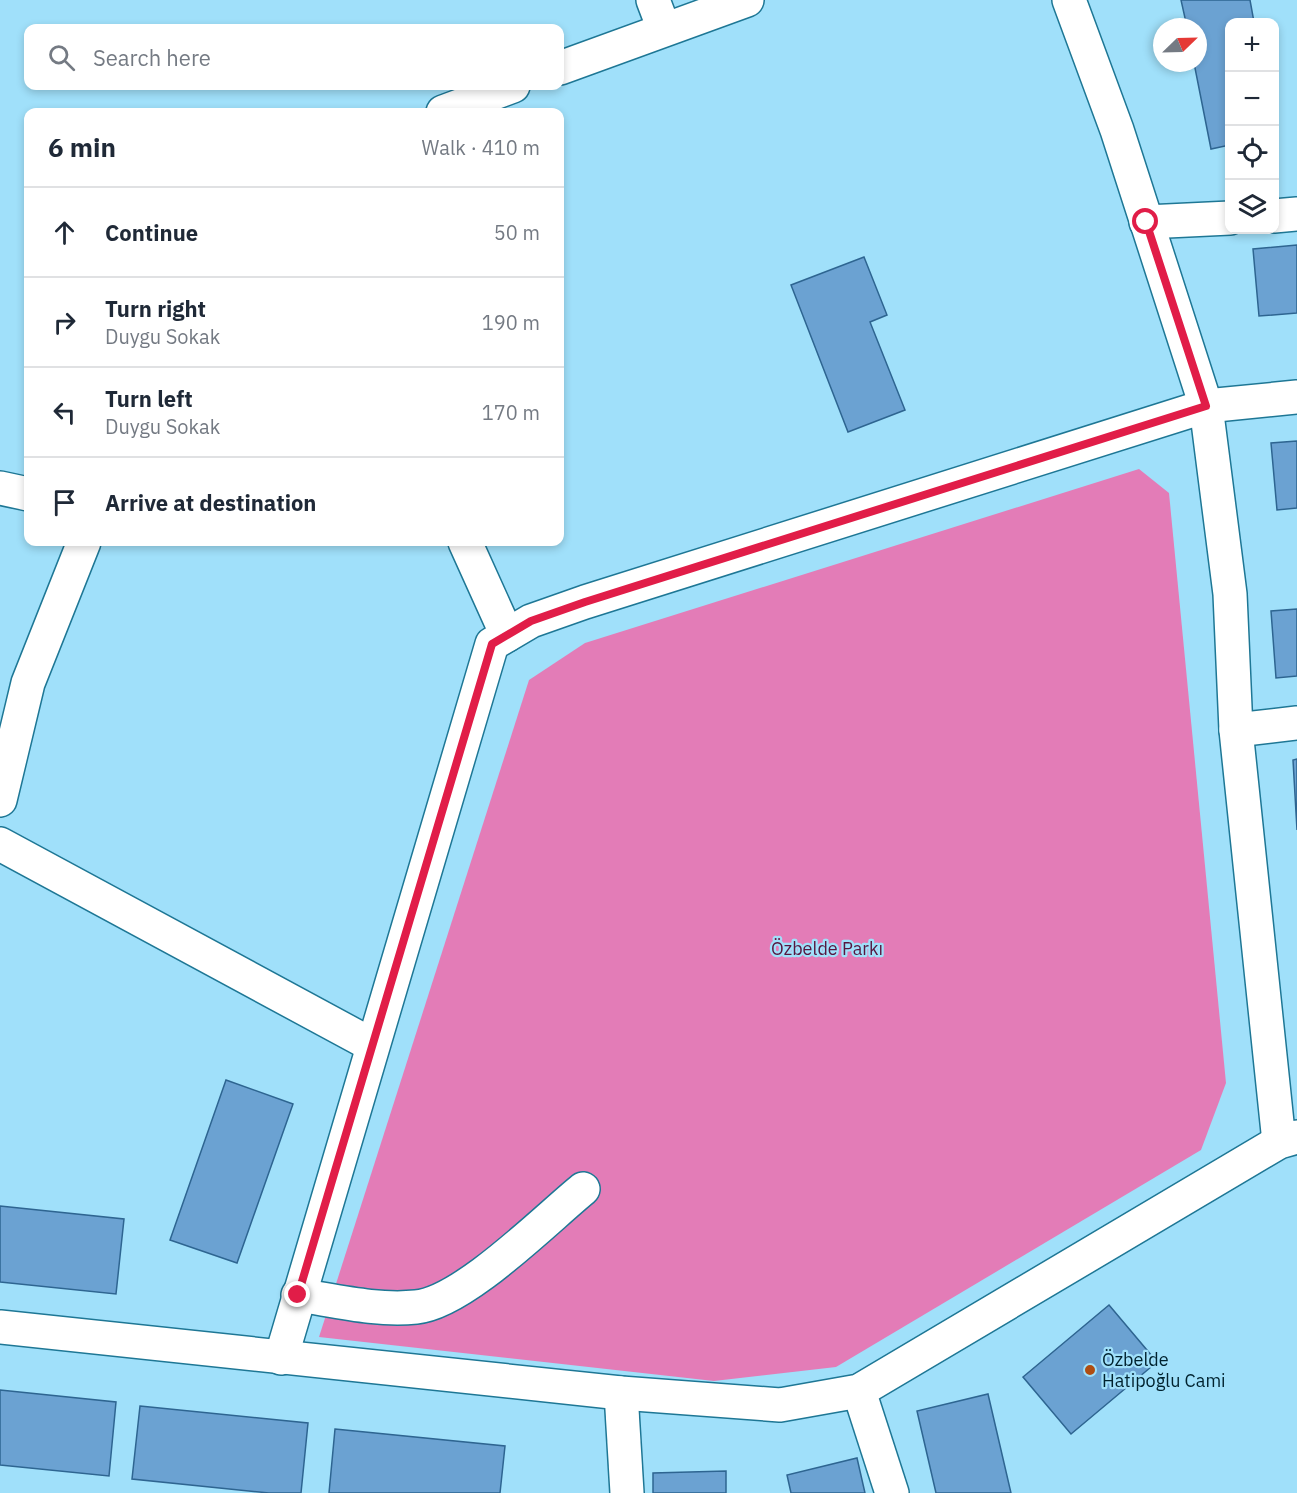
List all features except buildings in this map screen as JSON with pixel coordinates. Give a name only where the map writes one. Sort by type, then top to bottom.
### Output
[{"type":"street","points":[[564,66],[658,14],[747,0]]},
{"type":"street","points":[[0,1327],[621,1393],[780,1405],[860,1392],[1288,1139],[1236,730],[1230,594],[1206,406],[1117,130],[1069,0]]},
{"type":"street","points":[[454,108],[502,90]]},
{"type":"street","points":[[1279,216],[1297,214]]},
{"type":"street","points":[[1146,222],[1225,218]]},
{"type":"street","points":[[281,1358],[492,644],[531,621],[585,602],[1206,406],[1297,397]]},
{"type":"street","points":[[0,488],[24,493]]},
{"type":"street","points":[[0,800],[28,683],[82,546]]},
{"type":"street","points":[[467,546],[507,635]]},
{"type":"street","points":[[1236,730],[1297,723]]},
{"type":"street","points":[[0,844],[372,1045]]},
{"type":"street","points":[[298,1295],[384,1308],[419,1307],[443,1299],[469,1285],[583,1189]]},
{"type":"street","points":[[860,1392],[892,1493]]},
{"type":"street","points":[[621,1393],[627,1493]]},
{"type":"green space","name":"Özbelde Parkı","points":[[1139,469],[1169,493],[1226,1083],[1201,1150],[836,1367],[714,1381],[319,1337],[529,680],[585,643]]},
{"type":"place","name":"Özbelde Hatipoğlu Cami","points":[[1090,1370]]},
{"type":"route","points":[[298,1295],[492,644],[531,621],[585,602],[1206,406],[1146,222]]}]
